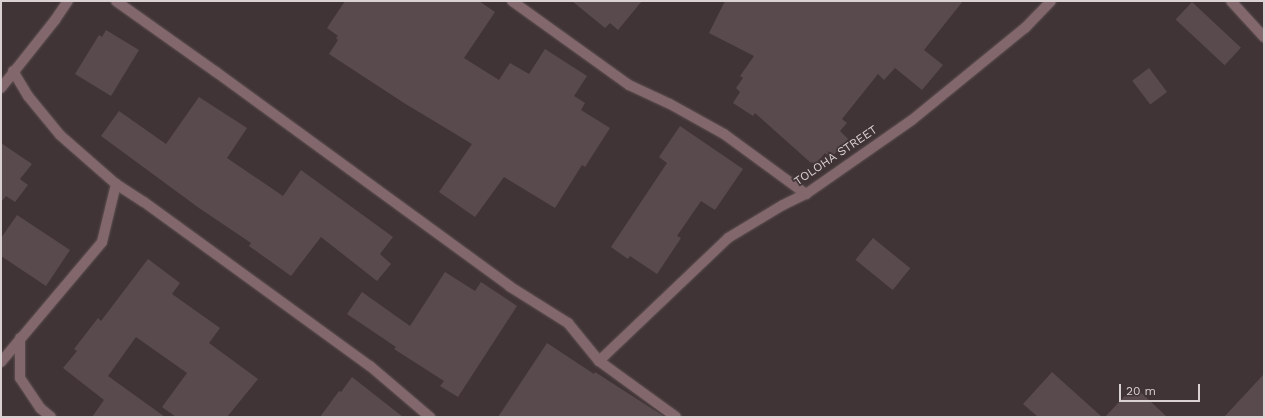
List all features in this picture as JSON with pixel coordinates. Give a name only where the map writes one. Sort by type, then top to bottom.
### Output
[{"type":"street","points":[[1,88],[55,20],[68,1]]},
{"type":"street","points":[[116,1],[216,72],[509,286],[568,324],[599,361],[676,417]]},
{"type":"street","points":[[512,1],[629,85],[670,104],[724,134],[806,194]]},
{"type":"street","name":"TOLOHA STREET","points":[[599,361],[728,238],[783,205],[806,194],[912,120],[1025,28],[1051,1]]},
{"type":"street","points":[[1231,1],[1264,37]]},
{"type":"street","points":[[13,71],[28,96],[60,135],[116,184],[144,202],[370,366],[430,417]]},
{"type":"street","points":[[1,362],[102,242],[116,184]]},
{"type":"street","points":[[20,338],[20,378],[40,408],[51,417]]},
{"type":"building","points":[[345,1],[479,1],[495,12],[464,58],[499,80],[510,63],[529,74],[545,49],[587,76],[574,96],[585,103],[581,110],[610,128],[585,167],[582,165],[555,208],[504,177],[475,217],[439,192],[472,144],[404,103],[329,54],[338,40],[336,38],[338,36],[327,28]]},
{"type":"building","points":[[572,1],[642,1],[618,30],[610,23],[605,28]]},
{"type":"building","points":[[725,1],[963,1],[924,50],[943,65],[922,90],[895,68],[884,80],[878,74],[842,119],[847,123],[840,131],[848,139],[831,158],[825,153],[815,165],[755,113],[753,116],[733,103],[740,92],[736,88],[743,78],[740,76],[754,56],[709,33]]},
{"type":"building","points":[[1192,2],[1241,48],[1225,65],[1176,20]]},
{"type":"building","points":[[106,30],[139,50],[111,96],[75,74],[99,35],[102,37]]},
{"type":"building","points":[[1149,68],[1167,92],[1150,105],[1132,81]]},
{"type":"building","points":[[199,97],[247,128],[227,158],[283,196],[301,170],[393,237],[380,254],[391,264],[377,281],[321,237],[291,276],[249,246],[251,243],[199,208],[101,136],[119,111],[166,144]]},
{"type":"building","points":[[680,126],[743,169],[715,210],[701,201],[677,236],[681,238],[657,274],[630,256],[628,259],[611,247],[667,163],[659,157]]},
{"type":"building","points":[[1,143],[32,164],[20,179],[28,185],[15,202],[6,196],[1,202]]},
{"type":"building","points":[[17,215],[70,250],[46,286],[1,256],[1,238]]},
{"type":"building","points":[[873,238],[910,268],[893,290],[855,260]]},
{"type":"building","points":[[148,259],[180,283],[172,294],[220,328],[209,343],[258,379],[227,417],[176,417],[162,407],[187,373],[136,337],[108,376],[165,417],[92,417],[104,400],[63,368],[77,351],[74,349],[98,318],[101,321]]},
{"type":"building","points":[[445,272],[475,291],[481,282],[517,306],[458,397],[440,386],[444,381],[394,349],[396,347],[347,314],[362,292],[410,326]]},
{"type":"building","points":[[547,343],[594,374],[595,372],[665,417],[498,417]]},
{"type":"building","points":[[1052,372],[1102,417],[1038,417],[1023,404]]},
{"type":"building","points":[[1264,374],[1264,417],[1224,417]]},
{"type":"building","points":[[352,377],[403,417],[320,417],[339,391],[341,392]]},
{"type":"building","points":[[1134,386],[1167,417],[1105,417]]}]
